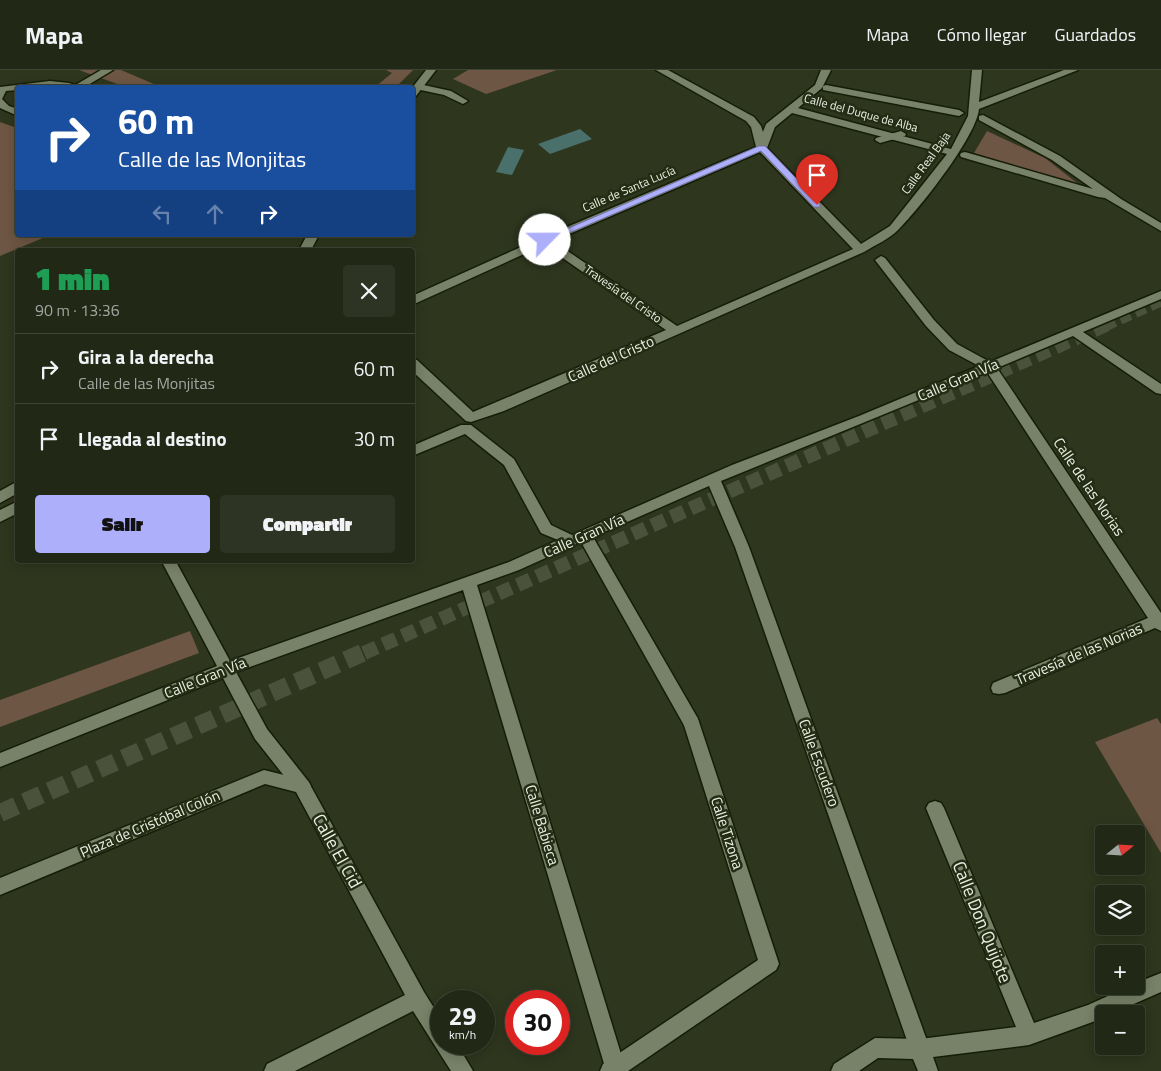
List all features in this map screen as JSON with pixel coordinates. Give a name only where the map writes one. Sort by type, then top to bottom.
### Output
[{"type":"street","points":[[82,85],[108,70]]},
{"type":"street","points":[[430,70],[416,91],[447,93],[463,101]]},
{"type":"street","points":[[661,70],[750,118],[756,126],[762,148],[860,250]]},
{"type":"street","points":[[762,148],[770,126],[819,86],[826,70]]},
{"type":"street","name":"Calle Real Baja","points":[[860,250],[894,228],[959,154],[975,107],[977,70]]},
{"type":"street","points":[[975,107],[1073,70]]},
{"type":"street","points":[[45,85],[61,85]]},
{"type":"street","points":[[826,88],[959,114]]},
{"type":"street","points":[[0,91],[15,89]]},
{"type":"street","points":[[0,102],[5,108],[15,112]]},
{"type":"street","name":"Calle del Duque de Alba","points":[[790,109],[895,133],[1117,201]]},
{"type":"street","name":"Calle del Duque de Alba","points":[[983,118],[1056,158],[1117,201],[1161,228]]},
{"type":"street","points":[[880,140],[895,133]]},
{"type":"street","name":"Calle de Santa Lucía","points":[[415,300],[545,240],[762,148]]},
{"type":"street","name":"Travesía del Cristo","points":[[545,240],[676,331]]},
{"type":"street","name":"Calle del Cristo","points":[[415,450],[499,408],[860,250]]},
{"type":"street","points":[[881,260],[930,323],[953,347],[990,367]]},
{"type":"street","name":"Calle Gran Vía","points":[[0,760],[228,669],[514,566],[713,479],[990,367],[1161,295]]},
{"type":"street","points":[[1075,332],[1161,390]]},
{"type":"street","points":[[415,366],[509,462],[546,529],[579,539]]},
{"type":"street","name":"Calle de las Norias","points":[[990,367],[1160,622]]},
{"type":"street","name":"Calle Escudero","points":[[713,479],[742,547],[928,1071]]},
{"type":"street","points":[[0,498],[15,488]]},
{"type":"street","name":"Calle Tizona","points":[[579,539],[691,722],[769,964],[613,1069]]},
{"type":"street","name":"Calle El Cid","points":[[170,563],[228,669],[261,734],[302,786],[417,999],[430,1020]]},
{"type":"street","name":"Calle Babieca","points":[[468,582],[613,1069]]},
{"type":"street","name":"Travesía de las Norias","points":[[999,688],[1160,622]]},
{"type":"street","name":"Plaza de Cristóbal Colón","points":[[0,887],[264,776],[302,786]]},
{"type":"street","name":"Calle Don Quijote","points":[[935,808],[1029,1036]]},
{"type":"street","points":[[841,1071],[875,1048],[920,1049],[1029,1036],[1091,1013],[1161,982]]},
{"type":"street","points":[[274,1071],[417,999]]},
{"type":"street","points":[[453,1055],[463,1071]]},
{"type":"shaded area","points":[[79,70],[121,70],[156,85],[120,85]]},
{"type":"shaded area","points":[[386,70],[413,70],[398,85],[377,85],[392,73]]},
{"type":"shaded area","points":[[468,70],[557,70],[486,94],[453,79]]},
{"type":"shaded area","points":[[0,122],[15,127],[15,237],[45,237],[15,248],[0,256]]},
{"type":"shaded area","points":[[987,131],[1045,158],[1081,186],[974,153]]},
{"type":"shaded area","points":[[190,631],[199,653],[0,727],[0,700]]},
{"type":"shaded area","points":[[1157,718],[1161,724],[1161,853],[1145,825],[1095,742]]},
{"type":"water","points":[[580,129],[592,139],[550,154],[538,144]]},
{"type":"water","points":[[508,147],[524,150],[512,175],[496,172]]},
{"type":"tunnel","points":[[1105,326],[1161,301]]},
{"type":"tunnel","points":[[364,653],[1108,324]]},
{"type":"tunnel","points":[[0,813],[367,651]]},
{"type":"route","points":[[545,240],[762,148],[817,205]]}]
